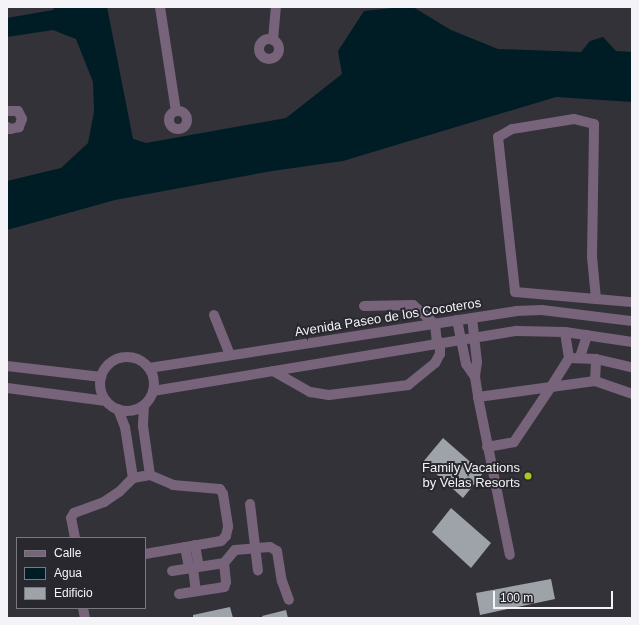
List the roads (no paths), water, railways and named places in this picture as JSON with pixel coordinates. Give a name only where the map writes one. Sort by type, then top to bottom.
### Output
[{"type":"street","points":[[160,7],[176,111]]},
{"type":"street","points":[[273,40],[276,7]]},
{"type":"street","points":[[7,111],[18,111],[22,119],[19,127],[10,129],[7,127]]},
{"type":"street","points":[[596,300],[592,257],[594,124],[574,119],[512,129],[498,138],[515,292],[596,300],[632,302]]},
{"type":"street","points":[[273,371],[310,392],[330,395],[408,385],[435,363],[440,354],[435,324],[413,305],[364,306]]},
{"type":"street","name":"Avenida Paseo de los Cocoteros","points":[[149,368],[457,320],[542,310],[632,321]]},
{"type":"street","points":[[214,315],[230,356]]},
{"type":"street","points":[[472,318],[477,362],[474,377]]},
{"type":"street","points":[[457,320],[466,364],[474,377],[510,555]]},
{"type":"street","points":[[153,391],[475,336],[517,331],[564,332],[632,342]]},
{"type":"street","points":[[487,447],[514,442],[551,387],[569,358],[564,332]]},
{"type":"street","points":[[580,357],[587,335]]},
{"type":"street","points":[[569,358],[580,357],[596,359],[632,367]]},
{"type":"street","points":[[106,401],[100,386],[101,377],[105,369],[118,358],[135,358],[149,368],[154,382],[153,391],[144,405],[144,426],[150,475]]},
{"type":"street","points":[[595,381],[596,359]]},
{"type":"street","points":[[7,366],[101,377]]},
{"type":"street","points":[[478,397],[595,381],[632,394]]},
{"type":"street","points":[[7,388],[106,401],[118,409],[130,411],[144,405]]},
{"type":"street","points":[[118,409],[125,427],[133,478]]},
{"type":"street","points":[[75,537],[71,518],[74,513],[104,502],[120,492],[133,478],[150,475],[173,485],[215,487],[223,494],[228,527],[226,536],[221,541],[146,554]]},
{"type":"street","points":[[250,504],[258,571]]},
{"type":"street","points":[[195,545],[194,568],[196,591]]},
{"type":"street","points":[[185,547],[194,568]]},
{"type":"street","points":[[172,571],[224,563],[235,550],[254,547],[270,547],[278,552],[282,581],[289,600]]},
{"type":"street","points":[[178,594],[224,587],[226,582],[224,563]]},
{"type":"water","points":[[55,7],[107,7],[133,139],[146,143],[286,118],[342,74],[338,51],[364,11],[402,7],[413,7],[451,30],[498,49],[581,52],[590,41],[603,37],[616,51],[632,52],[632,102],[556,97],[343,161],[272,171],[115,200],[7,230],[7,181],[61,168],[88,143],[94,112],[93,82],[76,39],[53,30],[7,37],[7,18],[53,10]]},
{"type":"place","name":"Family Vacations by Velas Resorts","points":[[528,476]]}]
